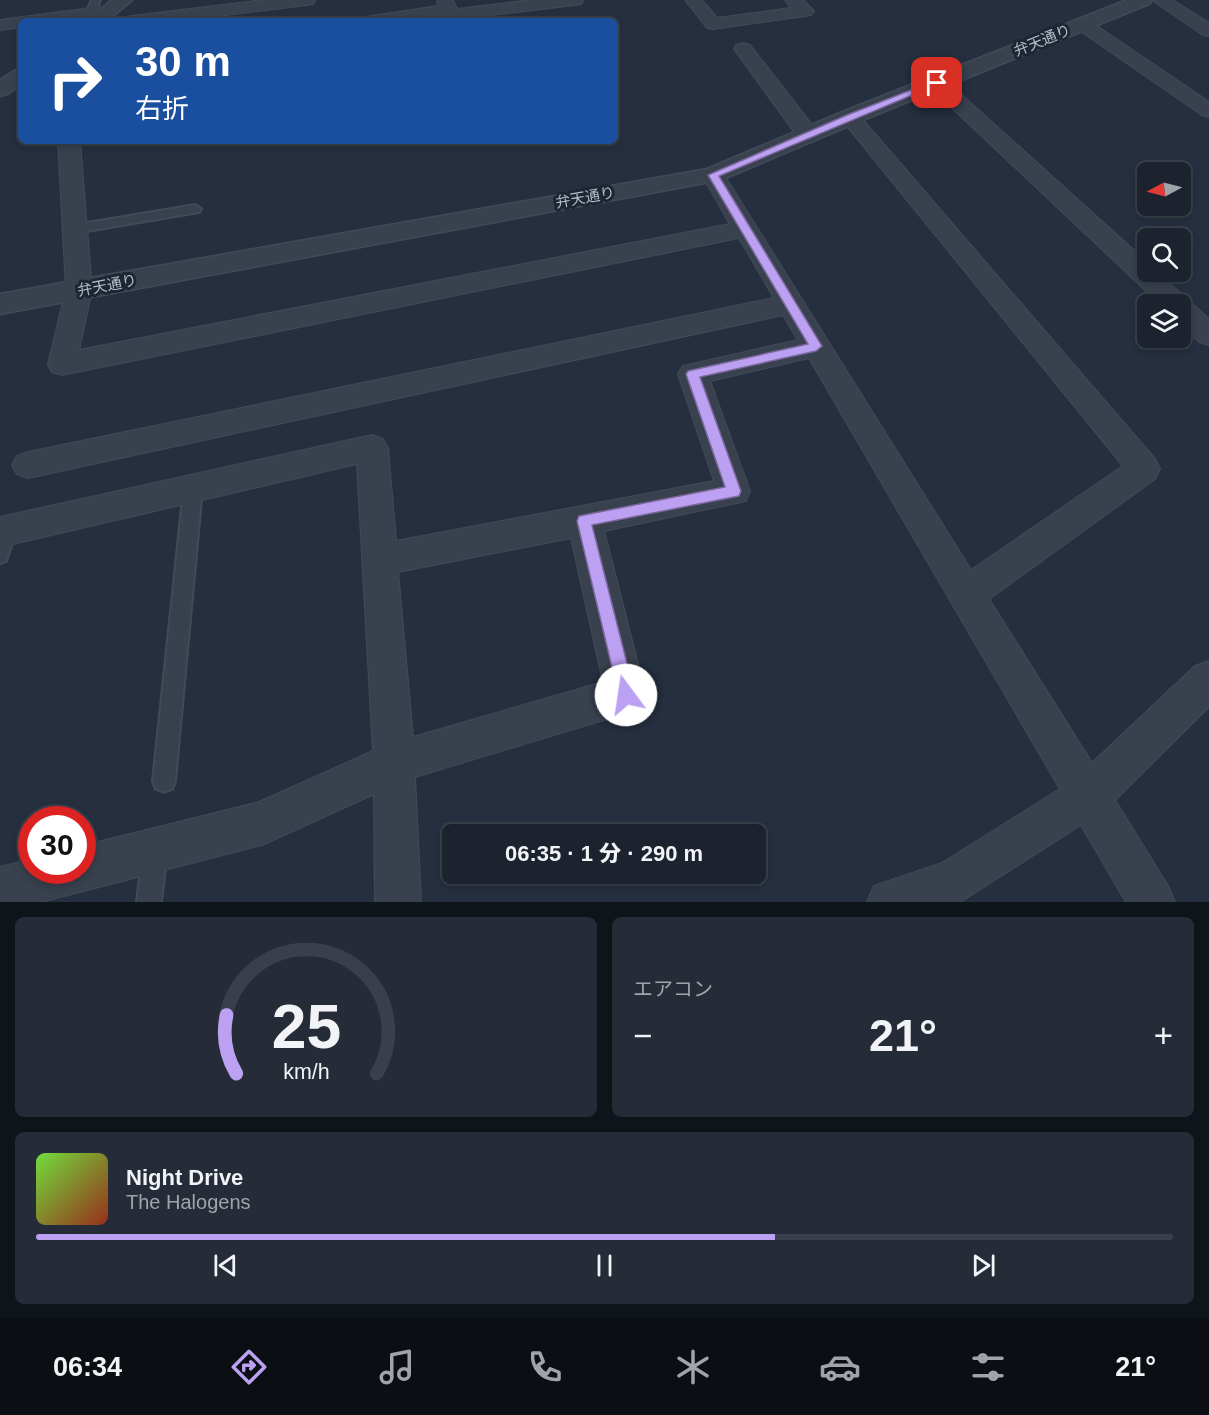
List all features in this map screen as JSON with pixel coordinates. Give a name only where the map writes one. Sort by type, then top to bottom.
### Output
[{"type":"street","points":[[52,18],[96,12],[123,0]]},
{"type":"street","points":[[157,18],[307,0]]},
{"type":"street","points":[[386,18],[447,5],[449,15],[575,0]]},
{"type":"street","points":[[693,0],[713,24],[805,11],[793,0]]},
{"type":"street","name":"弁天通り","points":[[0,304],[505,210],[713,175],[850,117],[1143,0]]},
{"type":"street","points":[[1160,0],[1209,31]]},
{"type":"street","points":[[0,25],[18,22]]},
{"type":"street","points":[[1082,24],[1209,111]]},
{"type":"street","points":[[743,49],[808,135]]},
{"type":"street","points":[[0,90],[18,77]]},
{"type":"street","points":[[937,83],[1165,294]]},
{"type":"street","points":[[850,117],[1144,469],[965,595]]},
{"type":"street","points":[[69,144],[79,290],[62,364],[745,229]]},
{"type":"street","points":[[713,175],[1152,902]]},
{"type":"street","points":[[28,465],[790,304]]},
{"type":"street","points":[[1191,318],[1209,335]]},
{"type":"street","points":[[380,560],[734,491],[693,374],[816,346]]},
{"type":"street","points":[[2,539],[192,489],[372,448],[394,763],[398,902]]},
{"type":"street","points":[[96,865],[262,823],[394,763],[626,695],[584,521]]},
{"type":"street","points":[[890,902],[953,882],[1087,797],[1209,680]]},
{"type":"street","points":[[0,890],[23,884]]},
{"type":"lane","points":[[75,229],[195,209]]},
{"type":"lane","points":[[164,781],[192,489]]},
{"type":"lane","points":[[149,902],[155,850]]},
{"type":"route","points":[[626,695],[584,521],[734,491],[693,374],[816,346],[713,175],[937,83]]}]
